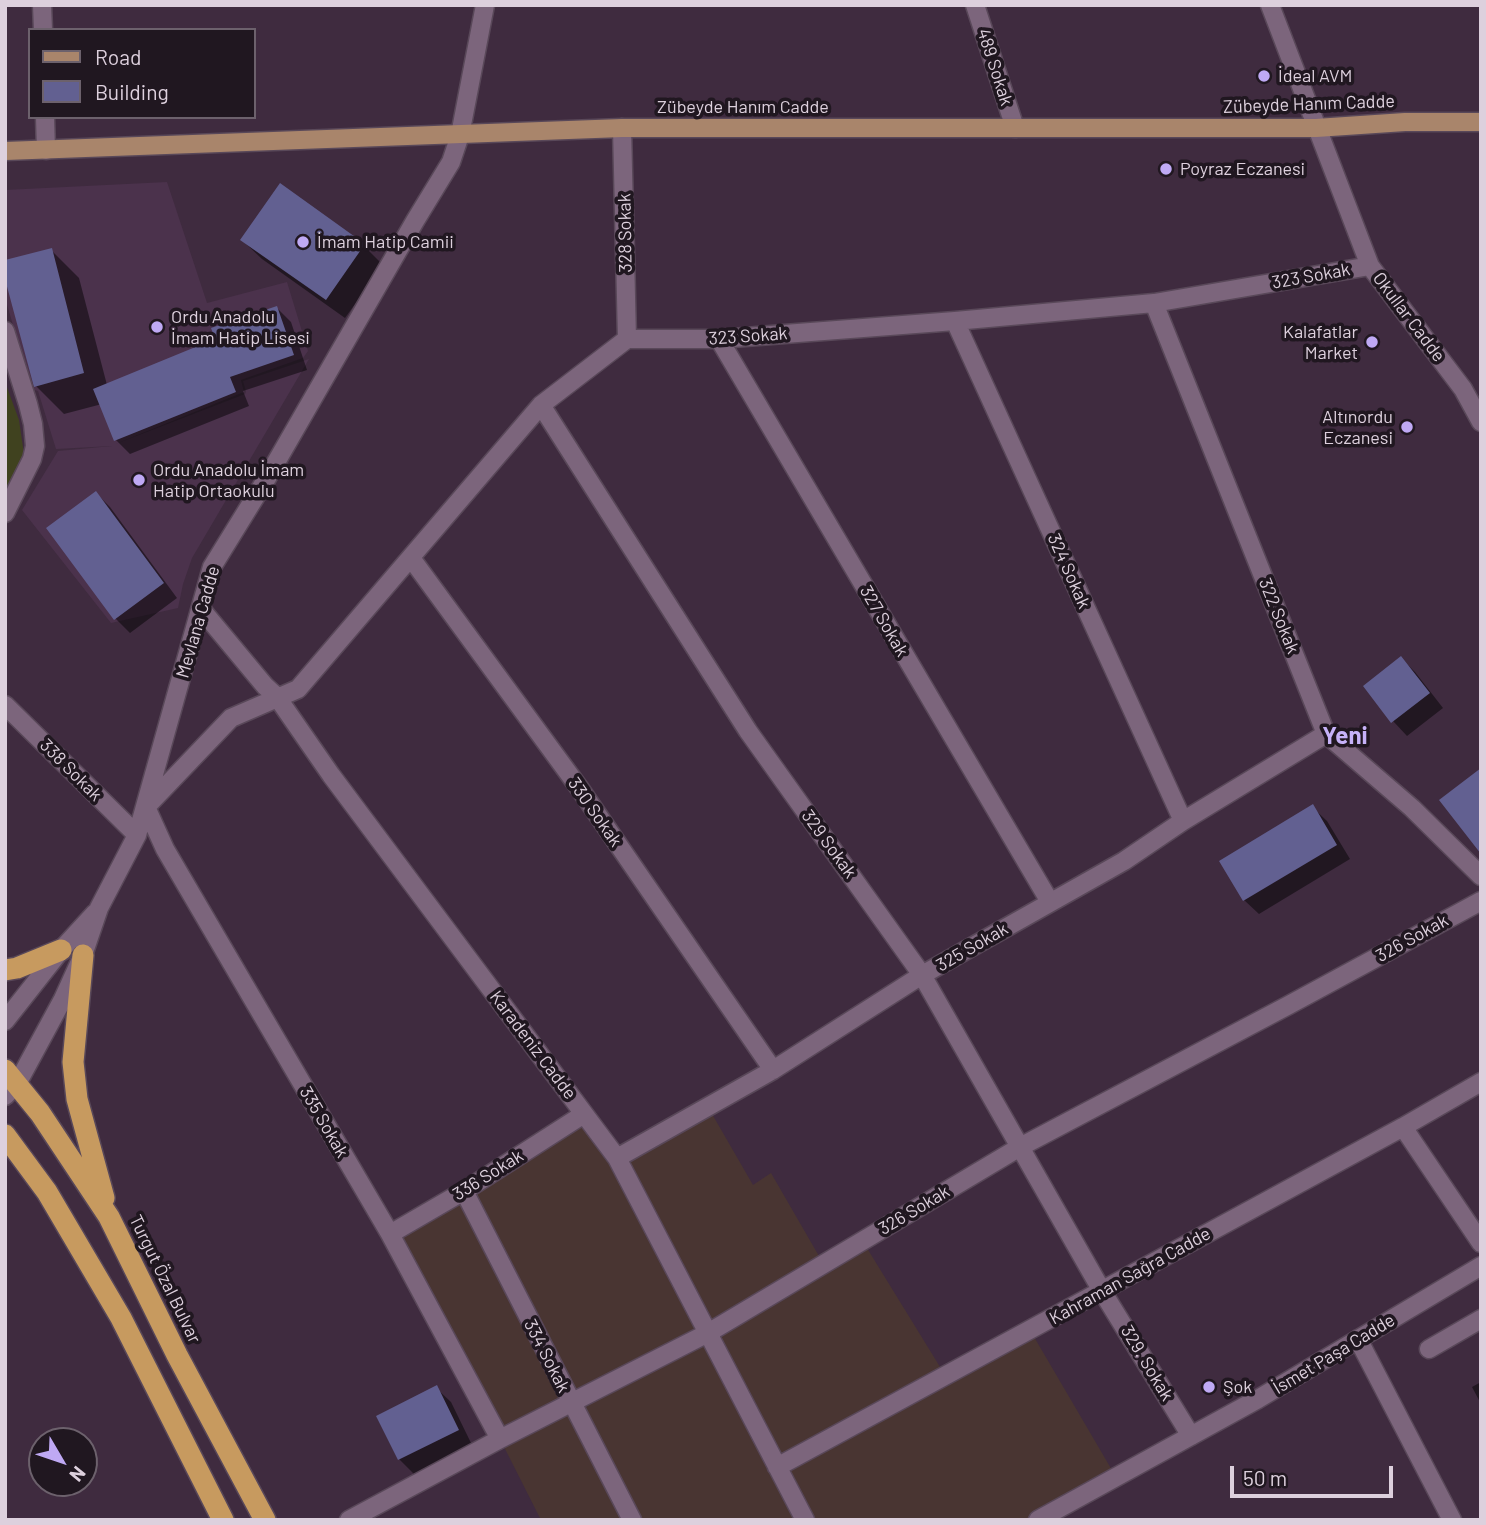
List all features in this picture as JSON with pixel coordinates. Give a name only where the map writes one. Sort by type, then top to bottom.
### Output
[{"type":"highway","points":[[9,966],[61,950]]},
{"type":"highway","points":[[83,954],[73,1062],[77,1099],[109,1217]]},
{"type":"highway","name":"Turgut Özal Bulvar","points":[[9,1083],[40,1113],[109,1217],[177,1355],[265,1520]]},
{"type":"highway","points":[[5,1135],[47,1192],[121,1318],[223,1520]]},
{"type":"highway","points":[[5,1162],[30,1168]]},
{"type":"main road","name":"Zübeyde Hanım Cadde","points":[[5,151],[622,128],[1316,128],[1405,122],[1481,122]]},
{"type":"street","points":[[42,5],[43,28]]},
{"type":"street","name":"Mevlana Cadde","points":[[9,1083],[63,999],[99,908],[137,835],[212,567],[451,163],[460,135],[485,5]]},
{"type":"street","name":"489 Sokak","points":[[975,5],[1015,128]]},
{"type":"street","name":"Okullar Cadde","points":[[1270,5],[1370,265],[1471,386],[1481,422]]},
{"type":"street","points":[[45,119],[46,150]]},
{"type":"street","name":"328 Sokak","points":[[622,128],[627,339]]},
{"type":"street","name":"323 Sokak","points":[[627,339],[719,339],[1154,303],[1370,265]]},
{"type":"street","name":"322 Sokak","points":[[1154,303],[1326,734],[1412,808],[1481,876]]},
{"type":"street","name":"324 Sokak","points":[[955,321],[1183,821]]},
{"type":"street","points":[[5,331],[28,404],[35,446],[32,459],[5,513]]},
{"type":"street","points":[[146,807],[231,718],[298,689],[541,405],[627,339]]},
{"type":"street","name":"327 Sokak","points":[[719,339],[1050,902]]},
{"type":"street","points":[[1471,386],[1481,405]]},
{"type":"street","name":"329 Sokak","points":[[541,405],[748,731],[922,975],[1102,1290]]},
{"type":"street","name":"330 Sokak","points":[[411,558],[580,789],[773,1070]]},
{"type":"street","name":"Karadeniz Cadde","points":[[201,610],[277,697],[324,765],[617,1158],[805,1520]]},
{"type":"street","name":"338 Sokak","points":[[5,705],[137,835]]},
{"type":"street","name":"325 Sokak","points":[[617,1158],[773,1070],[922,975],[1124,861],[1183,821],[1326,734]]},
{"type":"street","name":"335 Sokak","points":[[146,807],[165,849],[390,1234],[500,1439]]},
{"type":"street","name":"326 Sokak","points":[[349,1520],[708,1333],[1020,1147],[1481,901]]},
{"type":"street","name":"Mevlana Cadde","points":[[5,1021],[61,950],[99,908]]},
{"type":"street","name":"Kahraman Sağra Cadde","points":[[777,1467],[1481,1082]]},
{"type":"street","name":"336 Sokak","points":[[390,1234],[464,1191],[584,1114]]},
{"type":"street","points":[[1403,1127],[1481,1243]]},
{"type":"street","name":"334 Sokak","points":[[464,1191],[632,1520]]},
{"type":"street","name":"İsmet Paşa Cadde","points":[[1038,1520],[1258,1399],[1481,1266]]},
{"type":"street","name":"329. Sokak","points":[[1102,1290],[1191,1436]]},
{"type":"street","points":[[1429,1349],[1481,1319]]},
{"type":"street","points":[[1358,1339],[1452,1520]]},
{"type":"shaded area","name":"Ordu Anadolu İmam Hatip Lisesi","points":[[167,182],[207,303],[287,282],[308,351],[303,358],[241,380],[244,392],[113,445],[245,394],[243,381],[309,359],[192,558],[178,608],[111,623],[22,510],[58,451],[112,446],[56,449],[38,391],[32,389],[5,298],[5,190]]},
{"type":"shaded area","points":[[708,1107],[753,1185],[771,1173],[823,1263],[862,1240],[945,1375],[1030,1330],[1116,1477],[1030,1520],[541,1520],[390,1234],[584,1114],[617,1157]]},
{"type":"green space","points":[[5,382],[19,420],[24,454],[5,493]]},
{"type":"building","name":"İmam Hatip Camii","points":[[280,183],[365,244],[326,300],[240,240]]},
{"type":"building","points":[[52,248],[84,373],[34,387],[5,279],[5,260]]},
{"type":"building","points":[[277,306],[294,355],[230,377],[236,392],[114,441],[93,389],[215,339],[211,328]]},
{"type":"building","points":[[96,491],[164,583],[114,620],[46,528]]},
{"type":"building","points":[[1401,656],[1430,693],[1391,723],[1363,686]]},
{"type":"building","points":[[1481,768],[1481,854],[1439,800]]},
{"type":"building","points":[[1313,804],[1337,845],[1243,901],[1219,861]]},
{"type":"building","points":[[437,1385],[459,1430],[398,1460],[376,1416]]},
{"type":"place","name":"İdeal AVM","points":[[1264,76]]},
{"type":"place","name":"Poyraz Eczanesi","points":[[1166,169]]},
{"type":"place","name":"İmam Hatip Camii","points":[[303,242]]},
{"type":"place","name":"Ordu Anadolu İmam Hatip Lisesi","points":[[157,327]]},
{"type":"place","name":"Kalafatlar Market","points":[[1372,342]]},
{"type":"place","name":"Altınordu Eczanesi","points":[[1407,427]]},
{"type":"place","name":"Ordu Anadolu İmam Hatip Ortaokulu","points":[[139,480]]},
{"type":"place","name":"Şok","points":[[1209,1387]]},
{"type":"district","name":"Yeni","points":[[1345,736]]}]
